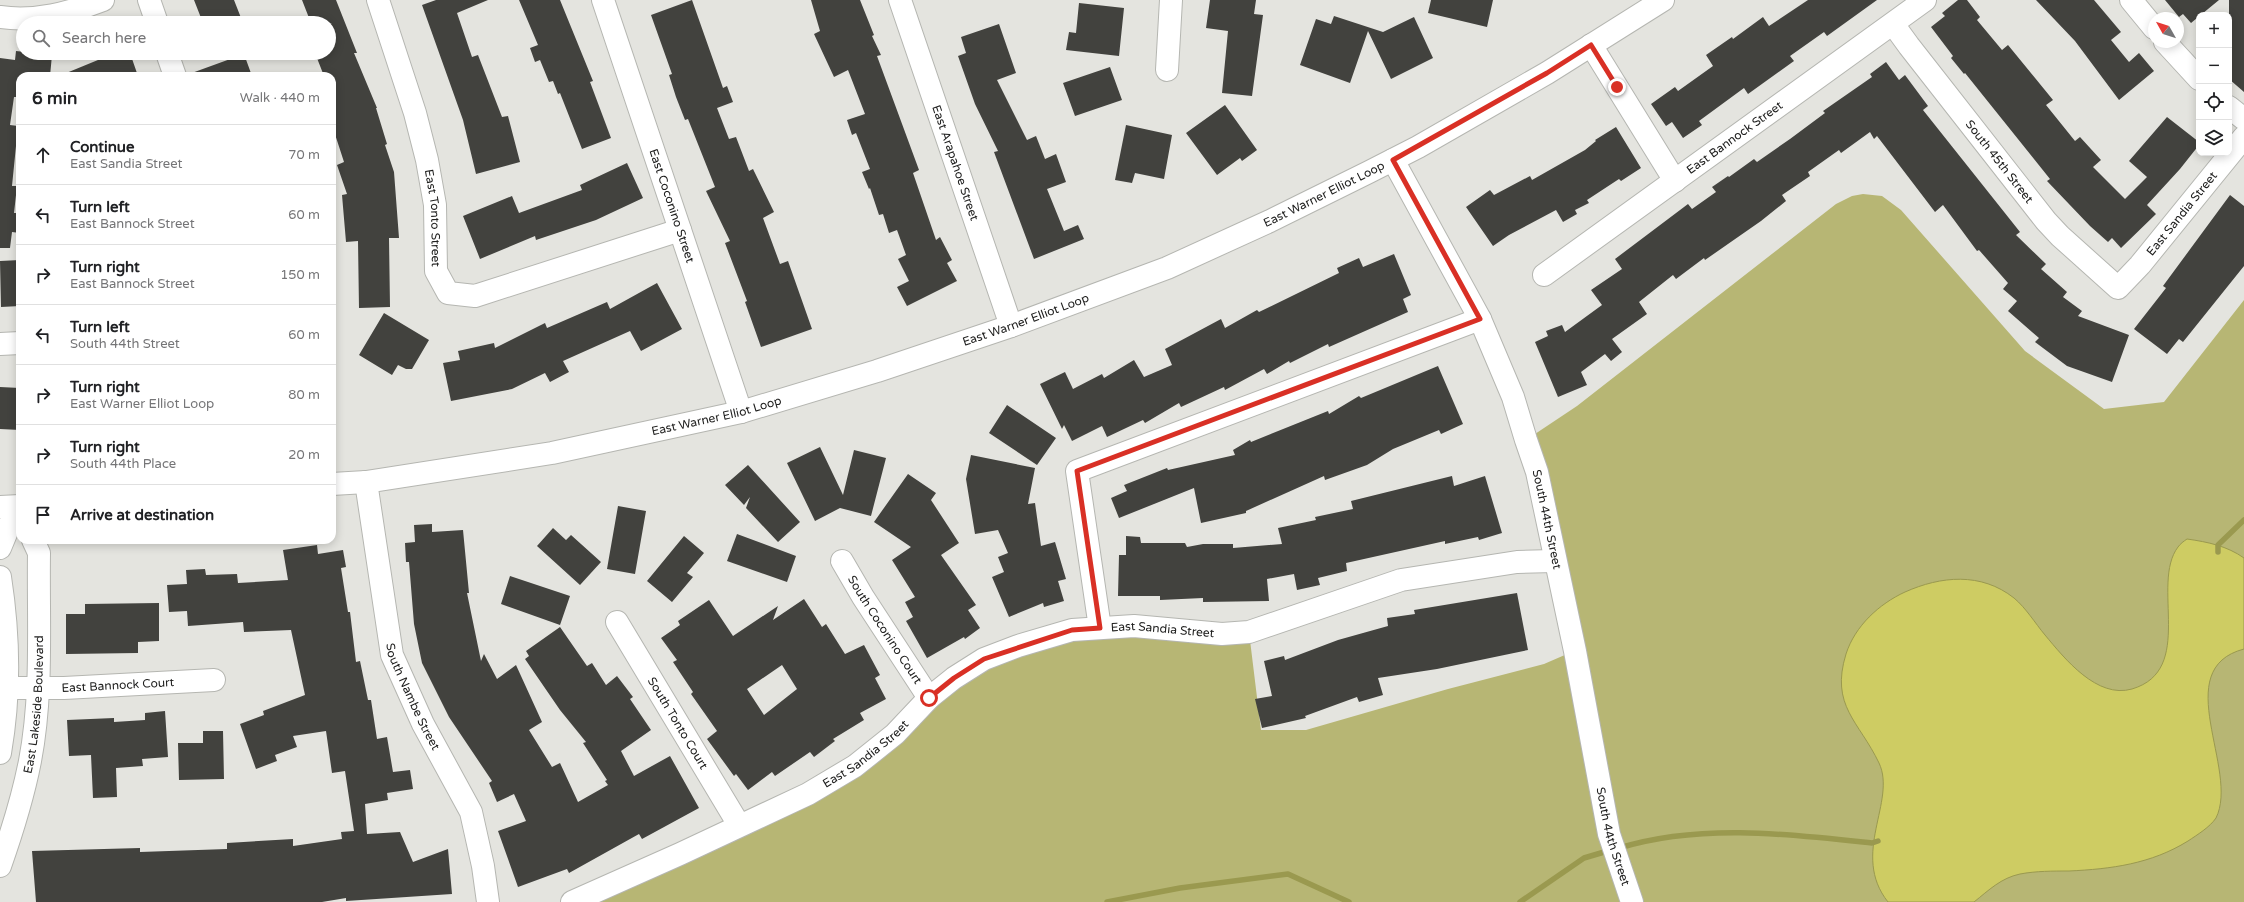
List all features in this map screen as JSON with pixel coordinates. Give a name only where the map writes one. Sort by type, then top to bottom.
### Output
[{"type":"street","points":[[52,16],[82,8],[103,0]]},
{"type":"street","points":[[149,0],[155,16]]},
{"type":"street","name":"East Tonto Street","points":[[378,0],[415,113],[427,160],[434,205],[436,272],[448,293],[475,296],[680,230]]},
{"type":"street","name":"East Coconino Street","points":[[603,0],[741,412]]},
{"type":"street","name":"East Arapahoe Street","points":[[900,0],[1010,326]]},
{"type":"street","points":[[1166,70],[1171,0]]},
{"type":"street","name":"East Warner Elliot Loop","points":[[336,484],[366,482],[552,453],[741,412],[877,372],[1010,326],[1167,268],[1270,221],[1393,160],[1547,73],[1663,0]]},
{"type":"street","name":"East Bannock Street","points":[[1544,276],[1925,0]]},
{"type":"street","points":[[2130,0],[2148,21]]},
{"type":"street","points":[[0,18],[16,19]]},
{"type":"street","name":"South 45th Street","points":[[1893,24],[1908,46],[2046,220],[2060,236],[2118,288]]},
{"type":"street","points":[[1591,45],[1675,181]]},
{"type":"street","points":[[2171,48],[2196,76]]},
{"type":"street","points":[[169,60],[174,72]]},
{"type":"street","points":[[2232,109],[2244,119]]},
{"type":"street","name":"East Sandia Street","points":[[2118,288],[2140,265],[2244,137]]},
{"type":"street","name":"South 44th Street","points":[[1393,160],[1480,319],[1513,397],[1535,466],[1554,561],[1575,651],[1609,834],[1632,902]]},
{"type":"street","points":[[1100,628],[1077,471],[1480,319]]},
{"type":"street","points":[[0,344],[16,343]]},
{"type":"street","name":"South Nambe Street","points":[[366,482],[392,655],[423,724],[471,812],[483,866],[488,902]]},
{"type":"street","points":[[0,548],[14,508]]},
{"type":"street","name":"East Lakeside Boulevard","points":[[0,753],[17,688],[39,553],[35,544]]},
{"type":"street","name":"South Coconino Court","points":[[842,561],[929,698]]},
{"type":"street","name":"East Sandia Street","points":[[572,902],[680,854],[739,825],[808,794],[855,766],[895,734],[929,698],[954,678],[984,659],[1072,630],[1134,626],[1222,634],[1250,632],[1401,580],[1517,562],[1554,561]]},
{"type":"street","name":"East Lakeside Boulevard","points":[[0,577],[30,760],[16,819],[0,866]]},
{"type":"street","name":"South Tonto Court","points":[[617,622],[739,825]]},
{"type":"street","name":"East Bannock Court","points":[[17,688],[214,680]]},
{"type":"shaded area","points":[[1863,194],[1882,196],[1901,210],[2025,351],[2104,409],[2164,402],[2244,300],[2244,902],[572,902],[808,794],[954,678],[1072,630],[1249,632],[1261,730],[1306,730],[1448,689],[1544,664],[1574,651],[1526,440],[1577,406],[1836,204],[1852,196]]},
{"type":"shaded area","points":[[2187,539],[2217,545],[2231,550],[2244,558],[2244,649],[2222,660],[2211,677],[2208,699],[2210,723],[2220,774],[2221,798],[2216,818],[2207,828],[2174,849],[2130,864],[2100,869],[2020,874],[2001,881],[1974,902],[1888,902],[1877,884],[1873,865],[1873,847],[1883,794],[1883,778],[1879,763],[1849,712],[1844,700],[1842,687],[1842,672],[1846,654],[1855,634],[1862,625],[1886,603],[1905,592],[1947,580],[1975,580],[2001,590],[2014,598],[2062,655],[2083,675],[2094,683],[2119,691],[2132,689],[2151,679],[2162,664],[2167,645],[2168,582],[2171,563],[2178,547]]},
{"type":"building","points":[[194,0],[234,0],[240,16],[200,16]]},
{"type":"building","points":[[302,0],[336,0],[357,53],[354,53],[377,108],[387,144],[385,145],[394,172],[399,238],[389,238],[390,307],[359,308],[358,241],[346,242],[342,195],[347,194],[337,165],[344,162],[336,137],[336,72],[322,72],[318,60],[336,60],[336,16],[308,16]]},
{"type":"building","points":[[436,0],[488,0],[457,13],[472,57],[478,55],[502,117],[508,116],[520,162],[476,174],[463,120],[422,5]]},
{"type":"building","points":[[519,0],[560,0],[593,81],[590,82],[611,138],[582,149],[560,93],[558,94],[553,81],[549,82],[540,60],[535,62],[530,48],[538,45]]},
{"type":"building","points":[[692,0],[723,88],[727,86],[733,102],[717,108],[729,139],[736,137],[749,171],[753,169],[774,212],[763,218],[780,264],[788,261],[812,329],[761,347],[745,302],[747,301],[725,243],[730,241],[706,191],[715,187],[688,119],[685,120],[676,97],[669,75],[672,74],[651,15]]},
{"type":"building","points":[[811,0],[860,0],[874,35],[872,36],[881,55],[877,56],[919,170],[913,173],[936,240],[940,237],[952,260],[947,263],[957,281],[907,306],[897,287],[909,281],[898,259],[906,255],[897,230],[889,233],[883,214],[879,215],[870,188],[869,189],[862,172],[870,169],[856,133],[852,135],[847,120],[865,114],[848,70],[834,77],[814,34],[820,31]]},
{"type":"building","points":[[1210,0],[1256,0],[1254,14],[1263,15],[1252,96],[1222,93],[1228,31],[1206,28]]},
{"type":"building","points":[[1431,0],[1493,0],[1487,27],[1428,13]]},
{"type":"building","points":[[1808,0],[1877,0],[1827,36],[1824,32],[1790,56],[1794,61],[1748,94],[1744,88],[1699,121],[1702,125],[1683,138],[1672,122],[1666,126],[1651,104],[1675,87],[1678,91],[1713,66],[1706,55],[1732,37],[1733,39],[1763,17],[1769,26]]},
{"type":"building","points":[[1958,0],[1967,0],[1980,17],[1977,20],[2002,50],[2008,45],[2053,100],[2046,105],[2075,141],[2080,137],[2101,160],[2093,167],[2125,199],[2147,177],[2129,161],[2167,117],[2196,140],[2196,149],[2180,169],[2147,205],[2156,214],[2121,248],[2112,238],[2108,242],[2090,226],[2047,181],[2050,179],[1965,73],[1964,74],[1951,58],[1953,56],[1931,27],[1945,16],[1942,13]]},
{"type":"building","points":[[2036,0],[2094,0],[2121,32],[2111,40],[2129,62],[2139,53],[2154,71],[2119,100],[2075,41]]},
{"type":"building","points":[[2165,0],[2219,0],[2204,12],[2196,12],[2196,19],[2191,23],[2184,15],[2184,12],[2175,12]]},
{"type":"building","points":[[2229,0],[2244,0],[2244,92],[2232,82],[2232,12],[2229,12]]},
{"type":"building","points":[[1079,3],[1124,8],[1119,56],[1066,50],[1069,32],[1076,33]]},
{"type":"building","points":[[1334,16],[1383,32],[1414,17],[1433,58],[1391,79],[1368,31],[1350,83],[1300,65],[1316,19],[1331,24]]},
{"type":"building","points":[[999,24],[1016,73],[997,80],[1027,140],[1036,136],[1045,159],[1056,154],[1066,182],[1047,189],[1064,231],[1078,225],[1084,239],[1034,259],[994,152],[998,151],[975,104],[958,56],[966,53],[961,37]]},
{"type":"building","points":[[16,51],[16,60],[52,60],[50,72],[16,72],[16,97],[14,97],[10,125],[16,126],[16,146],[12,186],[16,186],[14,213],[16,213],[16,232],[12,232],[10,248],[0,248],[0,58],[15,60]]},
{"type":"building","points":[[98,60],[132,60],[137,72],[69,72]]},
{"type":"building","points":[[228,60],[246,60],[251,72],[194,72]]},
{"type":"building","points":[[1886,62],[1899,80],[1905,75],[1928,106],[1923,110],[2020,232],[2016,235],[2046,264],[2041,269],[2067,292],[2063,297],[2082,311],[2078,316],[2129,335],[2112,382],[2067,366],[2035,342],[2039,338],[2008,311],[2017,301],[2003,289],[2008,283],[1979,250],[1977,251],[1943,205],[1935,212],[1877,136],[1874,139],[1870,132],[1841,153],[1839,150],[1808,172],[1810,176],[1782,195],[1786,201],[1761,221],[1705,260],[1704,258],[1676,279],[1673,275],[1639,302],[1647,314],[1612,339],[1622,352],[1611,361],[1605,354],[1581,372],[1587,385],[1558,397],[1535,342],[1548,336],[1546,331],[1562,325],[1565,332],[1602,305],[1591,290],[1622,269],[1615,259],[1688,204],[1692,209],[1716,192],[1712,187],[1728,176],[1729,177],[1754,159],[1757,162],[1790,139],[1825,113],[1823,111],[1872,77],[1870,74]]},
{"type":"building","points":[[1110,67],[1122,100],[1075,116],[1063,83]]},
{"type":"building","points":[[1225,105],[1257,150],[1242,161],[1240,158],[1217,175],[1186,133]]},
{"type":"building","points":[[1126,125],[1172,135],[1164,179],[1135,173],[1132,183],[1115,180]]},
{"type":"building","points":[[1616,127],[1641,168],[1621,181],[1619,179],[1587,200],[1589,203],[1575,210],[1577,214],[1563,222],[1556,210],[1509,235],[1493,246],[1466,207],[1490,190],[1494,195],[1530,176],[1532,180],[1585,150],[1596,141],[1595,140]]},
{"type":"building","points":[[627,163],[643,198],[596,220],[536,240],[535,236],[480,259],[463,216],[512,196],[519,213],[582,190],[580,185]]},
{"type":"building","points":[[2230,195],[2244,206],[2244,266],[2183,342],[2179,339],[2167,354],[2134,329],[2166,288],[2163,286]]},
{"type":"building","points":[[1394,254],[1411,295],[1403,299],[1408,312],[1329,347],[1328,344],[1290,363],[1289,361],[1267,374],[1264,369],[1225,390],[1224,387],[1181,407],[1179,403],[1145,423],[1143,420],[1107,437],[1102,426],[1072,441],[1064,425],[1062,429],[1040,384],[1065,372],[1073,389],[1102,374],[1104,378],[1134,360],[1144,377],[1172,365],[1165,349],[1221,319],[1225,328],[1257,310],[1259,312],[1339,273],[1337,268],[1359,258],[1363,267]]},
{"type":"building","points":[[16,260],[16,306],[1,307],[0,261]]},
{"type":"building","points":[[657,283],[682,329],[641,351],[630,331],[563,361],[569,372],[550,382],[545,373],[512,389],[451,401],[443,363],[460,360],[458,351],[494,343],[495,348],[545,323],[547,328],[607,302],[610,309]]},
{"type":"building","points":[[384,313],[429,340],[412,369],[406,369],[398,365],[392,375],[359,355]]},
{"type":"building","points":[[1438,366],[1463,424],[1441,434],[1439,430],[1393,449],[1367,465],[1325,480],[1324,476],[1246,511],[1246,513],[1201,523],[1194,488],[1119,518],[1111,498],[1127,491],[1124,485],[1167,468],[1168,470],[1235,455],[1233,450],[1250,440],[1251,442],[1328,411],[1329,414],[1359,396],[1361,398]]},
{"type":"building","points":[[0,387],[16,388],[16,430],[0,429]]},
{"type":"building","points":[[1007,405],[1056,438],[1037,465],[989,433]]},
{"type":"building","points":[[820,447],[843,495],[854,450],[886,458],[871,516],[840,508],[815,521],[787,463]]},
{"type":"building","points":[[971,455],[1035,468],[1028,504],[1035,503],[1041,546],[1055,542],[1066,579],[1058,581],[1064,601],[1044,607],[1043,603],[1009,617],[992,577],[1004,572],[998,557],[1008,553],[998,530],[975,534],[966,479]]},
{"type":"building","points":[[748,465],[800,522],[778,542],[746,508],[750,497],[744,505],[725,485]]},
{"type":"building","points":[[908,474],[936,493],[931,500],[959,543],[941,555],[976,605],[968,610],[980,628],[965,639],[964,637],[927,658],[906,621],[913,617],[905,602],[915,597],[892,560],[911,547],[874,522]]},
{"type":"building","points":[[1452,476],[1454,486],[1485,476],[1502,533],[1479,540],[1478,537],[1445,544],[1445,541],[1346,563],[1347,571],[1318,578],[1320,585],[1297,590],[1294,574],[1267,579],[1269,601],[1203,602],[1203,598],[1160,600],[1160,596],[1118,596],[1119,555],[1126,555],[1126,536],[1140,537],[1141,543],[1185,543],[1187,547],[1203,544],[1233,544],[1233,548],[1282,544],[1278,528],[1316,520],[1315,517],[1353,509],[1351,501]]},
{"type":"building","points":[[618,506],[646,511],[635,574],[607,569]]},
{"type":"building","points":[[432,524],[432,532],[463,530],[469,593],[467,593],[481,661],[484,654],[497,679],[516,665],[542,722],[529,730],[552,767],[560,763],[578,802],[608,785],[605,781],[607,780],[583,743],[586,742],[560,710],[525,659],[529,656],[526,651],[560,627],[587,666],[592,663],[606,685],[617,676],[633,697],[630,699],[651,730],[621,751],[634,776],[670,756],[699,808],[642,839],[639,834],[569,873],[567,869],[518,887],[498,831],[526,821],[514,794],[497,802],[489,783],[492,781],[449,717],[422,663],[414,624],[409,562],[406,562],[405,543],[415,542],[414,525]]},
{"type":"building","points":[[553,528],[566,540],[571,535],[601,562],[580,585],[537,546]]},
{"type":"building","points":[[737,534],[796,556],[787,582],[727,561]]},
{"type":"building","points":[[684,536],[704,553],[687,573],[693,577],[672,602],[647,581]]},
{"type":"building","points":[[317,545],[318,554],[343,550],[346,567],[341,568],[348,612],[350,612],[356,662],[360,661],[368,700],[371,700],[377,739],[387,737],[393,772],[410,770],[413,789],[387,793],[388,800],[365,804],[367,834],[400,832],[413,862],[448,849],[452,894],[346,901],[346,898],[322,902],[36,902],[32,851],[140,848],[140,852],[227,849],[227,843],[293,839],[293,846],[342,839],[341,832],[354,831],[345,771],[332,773],[326,731],[293,736],[297,747],[275,755],[277,761],[256,769],[240,724],[264,715],[263,711],[305,695],[291,630],[244,632],[243,622],[188,626],[187,611],[169,612],[167,585],[187,584],[186,570],[205,569],[206,575],[237,574],[238,583],[288,580],[283,550]]},
{"type":"building","points":[[510,576],[570,596],[560,625],[501,604]]},
{"type":"building","points":[[1517,593],[1528,650],[1437,669],[1378,678],[1383,695],[1359,702],[1357,697],[1305,716],[1306,718],[1262,728],[1255,699],[1272,696],[1264,661],[1284,656],[1285,660],[1338,640],[1388,626],[1387,618],[1415,614],[1414,610]]},
{"type":"building","points":[[804,599],[822,627],[826,624],[845,654],[864,645],[880,675],[875,678],[886,699],[860,713],[864,720],[833,739],[835,741],[814,757],[810,752],[775,776],[772,772],[748,790],[736,774],[734,776],[707,739],[717,731],[691,694],[693,692],[673,662],[677,660],[661,638],[680,625],[678,621],[709,600],[733,636],[778,606],[773,620]],"holes":[[[782,665],[797,689],[764,715],[747,689]]]},
{"type":"building","points":[[159,603],[159,641],[138,642],[138,653],[66,654],[66,614],[85,614],[85,604]]},
{"type":"building","points":[[165,711],[168,757],[142,759],[143,766],[116,768],[117,797],[93,798],[91,755],[69,756],[67,720],[114,718],[114,722],[145,720],[145,713]]},
{"type":"building","points":[[203,731],[223,731],[224,779],[179,780],[178,743],[203,743]]},
{"type":"waterway","points":[[2218,552],[2218,545],[2244,520]]},
{"type":"waterway","points":[[1619,848],[1650,840],[1681,835],[1713,833],[1809,836],[1872,843],[1878,841]]},
{"type":"waterway","points":[[1520,902],[1584,858],[1611,850]]},
{"type":"waterway","points":[[1107,902],[1180,888],[1288,874],[1349,902]]},
{"type":"route","points":[[929,698],[954,678],[984,659],[1018,646],[1072,630],[1100,628],[1077,471],[1480,319],[1393,160],[1547,73],[1591,45],[1617,87]]}]
